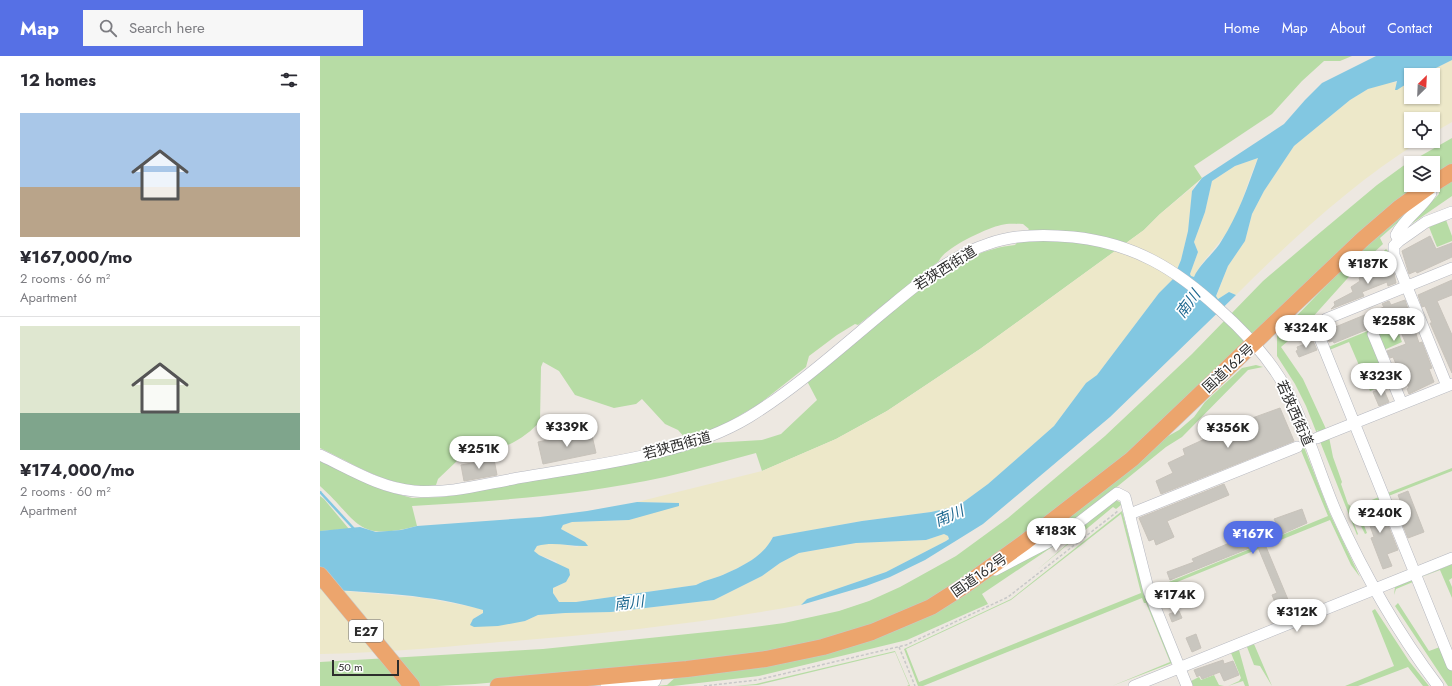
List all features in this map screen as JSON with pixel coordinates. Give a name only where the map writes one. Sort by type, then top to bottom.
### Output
[{"type":"highway","name":"国道162号","points":[[1440,179],[1452,172]]},
{"type":"highway","name":"国道162号","points":[[498,686],[658,672],[766,660],[823,647],[872,632],[931,607],[989,568],[1082,499],[1132,459],[1250,342],[1363,239],[1399,208],[1421,192]]},
{"type":"highway","name":"E27","points":[[320,575],[412,686]]},
{"type":"street","points":[[1399,241],[1396,235],[1402,225],[1427,199],[1431,192]]},
{"type":"street","points":[[1317,438],[1449,385],[1406,287],[1394,255],[1394,246],[1426,222],[1452,212]]},
{"type":"street","name":"若狭西街道","points":[[320,455],[388,486],[412,491],[438,492],[610,461],[701,440],[726,430],[762,409],[919,283],[941,268],[977,248],[1011,238],[1042,235],[1077,237],[1103,242],[1136,252],[1164,265],[1186,280],[1222,311],[1277,374],[1292,400],[1334,507],[1375,589],[1408,643],[1438,686]]},
{"type":"street","points":[[1452,268],[1326,319],[1318,330],[1354,424],[1452,665]]},
{"type":"street","points":[[1373,334],[1402,404]]},
{"type":"street","points":[[1130,514],[1297,447]]},
{"type":"street","points":[[989,568],[994,571],[1064,534],[1117,493],[1125,497],[1150,592],[1187,686]]},
{"type":"street","points":[[1134,686],[1452,558]]},
{"type":"street","points":[[606,686],[655,681],[658,672]]},
{"type":"path","points":[[899,647],[915,686]]},
{"type":"green space","points":[[320,56],[1352,56],[1340,61],[1324,61],[1302,81],[1272,114],[1194,166],[1202,178],[1160,214],[1144,230],[980,349],[887,411],[836,439],[762,471],[756,453],[665,477],[571,493],[476,502],[412,506],[417,526],[381,532],[360,526],[320,486],[320,460],[383,490],[412,498],[443,497],[686,450],[711,443],[762,440],[781,434],[817,400],[807,381],[912,295],[944,272],[960,262],[978,254],[996,248],[1015,245],[1029,229],[1023,224],[1004,224],[986,230],[949,250],[939,261],[858,325],[855,324],[837,335],[809,356],[806,367],[759,404],[722,426],[686,439],[678,430],[665,424],[642,399],[636,404],[614,408],[575,395],[559,371],[543,362],[541,367],[540,421],[536,426],[524,436],[503,447],[489,449],[470,445],[460,453],[458,460],[438,479],[436,485],[420,486],[405,484],[361,469],[320,448]]},
{"type":"green space","points":[[1452,138],[1452,167],[1440,174],[1440,156],[1420,156],[1434,148],[1440,148],[1440,145]]},
{"type":"green space","points":[[1403,166],[1404,192],[1415,192],[1267,323],[1259,327],[1129,455],[1045,522],[911,612],[797,649],[545,678],[475,684],[437,686],[320,686],[320,662],[543,649],[746,628],[784,623],[839,611],[869,601],[900,587],[956,556],[1008,518],[1105,436],[1192,354],[1263,281],[1377,185]]},
{"type":"green space","points":[[1452,177],[1452,196],[1407,227],[1439,194],[1440,185]]},
{"type":"green space","points":[[1416,201],[1398,224],[1396,224],[1380,238],[1383,244],[1355,270],[1302,329],[1281,347],[1303,379],[1326,429],[1320,432],[1317,430],[1321,440],[1329,437],[1333,457],[1348,504],[1353,508],[1381,496],[1382,499],[1358,510],[1367,533],[1365,534],[1355,514],[1351,516],[1358,534],[1357,535],[1306,406],[1295,384],[1277,356],[1277,336],[1348,263]]},
{"type":"green space","points":[[1446,220],[1452,236],[1452,241],[1437,247],[1429,227]]},
{"type":"green space","points":[[1386,249],[1389,252],[1392,263],[1357,277]]},
{"type":"green space","points":[[1412,313],[1413,315],[1395,323],[1402,342],[1384,350],[1389,383],[1370,391],[1349,342],[1327,351],[1326,348]]},
{"type":"green space","points":[[1256,365],[1263,367],[1248,370],[1182,437],[1166,447],[1060,533],[1005,562],[1163,439],[1179,430],[1194,417],[1205,402],[1242,368]]},
{"type":"green space","points":[[1304,447],[1330,514],[1360,577],[1351,565],[1330,520],[1155,591],[1154,588],[1328,516],[1300,448]]},
{"type":"green space","points":[[1452,468],[1452,471],[1386,497],[1385,494]]},
{"type":"green space","points":[[320,496],[324,499],[349,529],[320,531]]},
{"type":"green space","points":[[1115,500],[1120,502],[1121,505],[1116,509],[1113,507],[1037,570],[1073,539],[1083,524]]},
{"type":"green space","points":[[1122,511],[1144,592],[1172,663],[1112,686],[1170,662],[1146,603],[1144,603],[1142,598],[923,686],[918,686],[904,649],[1011,599]],"holes":[[[1121,514],[1141,593],[919,682],[906,649],[1011,600]]]},
{"type":"green space","points":[[1061,541],[982,594],[988,604],[907,640],[759,676],[673,686],[655,686],[667,685],[678,675],[782,661],[989,577]]},
{"type":"green space","points":[[1452,564],[1452,578],[1449,580],[1452,587],[1452,598],[1440,570],[1419,578]]},
{"type":"green space","points":[[1415,579],[1452,670],[1452,686],[1448,686],[1395,606],[1398,603],[1429,651],[1440,647],[1413,582],[1396,589],[1394,595],[1395,587]]},
{"type":"green space","points":[[1375,609],[1409,661],[1429,686],[1423,686],[1408,667],[1358,686],[1345,686],[1394,666],[1372,611]]},
{"type":"green space","points":[[1254,644],[1272,686],[1260,666],[1254,665],[1247,647]]},
{"type":"green space","points":[[1239,650],[1249,686],[1245,686],[1243,681],[1228,686],[1239,681],[1241,678],[1231,653]]},
{"type":"green space","points":[[895,651],[910,686],[907,686],[909,685],[895,652],[758,685],[734,686],[756,684]]},
{"type":"green space","points":[[1214,675],[1219,685],[1224,686],[1193,686],[1191,681],[1199,677],[1201,680]]},
{"type":"sand","points":[[1452,60],[1452,122],[1440,129],[1440,112],[1404,112],[1404,148],[1409,148],[1347,193],[1279,253],[1236,295],[1229,292],[1218,299],[1216,297],[1228,266],[1245,241],[1252,214],[1264,191],[1294,146],[1350,100],[1368,89],[1386,83],[1404,82],[1404,104],[1440,104],[1440,68],[1436,68]]},
{"type":"sand","points":[[1258,158],[1232,224],[1223,238],[1197,270],[1194,277],[1191,276],[1190,274],[1198,252],[1194,242],[1205,212],[1212,181],[1235,166]]},
{"type":"sand","points":[[1195,185],[1192,191],[1188,231],[1181,260],[1173,279],[1159,293],[1097,375],[1086,383],[1054,426],[988,484],[958,506],[931,512],[862,521],[773,537],[765,549],[747,563],[723,575],[696,585],[576,602],[559,602],[553,593],[553,588],[566,582],[556,561],[539,555],[534,551],[537,546],[549,542],[577,547],[585,542],[561,529],[563,525],[572,522],[629,520],[678,503],[637,502],[762,471],[836,439],[887,411],[980,349],[1144,230],[1160,214]]},
{"type":"sand","points":[[944,534],[948,536],[949,539],[886,572],[807,599],[801,605],[684,623],[528,640],[363,653],[320,654],[320,589],[425,598],[483,609],[483,613],[473,619],[525,621],[538,615],[611,612],[714,600],[762,576],[780,563],[799,553],[856,543],[926,540]]},
{"type":"water","name":"南川","points":[[1376,56],[1452,56],[1452,60],[1436,68],[1404,68],[1404,86],[1395,90],[1397,81],[1368,89],[1350,100],[1294,146],[1264,191],[1252,214],[1245,241],[1228,266],[1216,296],[1218,299],[1229,292],[1236,295],[1110,417],[983,524],[925,560],[890,577],[866,586],[801,605],[807,599],[886,572],[946,541],[949,539],[948,536],[944,534],[926,540],[856,543],[799,553],[780,563],[762,576],[714,600],[611,612],[538,615],[525,621],[498,626],[474,627],[470,625],[473,619],[483,613],[483,610],[463,605],[423,597],[320,589],[320,531],[360,527],[376,532],[401,530],[417,526],[540,517],[587,511],[637,502],[679,503],[679,506],[629,520],[572,522],[563,525],[561,529],[585,542],[588,546],[550,544],[537,546],[534,551],[539,555],[569,569],[570,575],[566,582],[553,588],[553,593],[559,602],[576,602],[696,585],[723,575],[747,563],[765,549],[773,537],[862,521],[931,512],[958,506],[988,484],[1054,426],[1086,383],[1097,375],[1159,293],[1173,279],[1181,260],[1188,231],[1192,191],[1202,178],[1284,124],[1322,83]],"holes":[[[1258,158],[1233,221],[1219,245],[1200,267],[1194,277],[1191,276],[1190,274],[1198,252],[1194,242],[1205,212],[1212,181],[1235,166]]]},
{"type":"building","points":[[1430,236],[1436,249],[1452,243],[1452,257],[1417,273],[1416,271],[1409,274],[1402,251]]},
{"type":"building","points":[[1388,267],[1391,274],[1394,273],[1396,283],[1388,286],[1387,282],[1362,292],[1364,296],[1331,309],[1335,305],[1334,302],[1353,292],[1351,287],[1360,281],[1359,278]]},
{"type":"building","points":[[1452,280],[1452,295],[1437,301],[1452,335],[1452,373],[1430,323],[1432,323],[1425,306],[1422,307],[1418,295]]},
{"type":"building","points":[[1405,300],[1419,343],[1422,342],[1432,368],[1429,369],[1434,382],[1409,394],[1407,389],[1409,388],[1401,370],[1399,371],[1393,357],[1390,358],[1387,351],[1406,344],[1395,318],[1334,343],[1333,341],[1329,342],[1326,334],[1329,332],[1328,330],[1384,307],[1382,304],[1389,301],[1391,305]]},
{"type":"building","points":[[1313,341],[1317,350],[1299,357],[1296,351],[1298,350],[1297,347]]},
{"type":"building","points":[[1383,388],[1389,402],[1379,406],[1373,392]]},
{"type":"building","points":[[1280,408],[1294,441],[1161,494],[1156,481],[1173,473],[1168,463],[1185,455],[1183,449],[1244,421]]},
{"type":"building","points":[[591,431],[596,453],[543,464],[538,442]]},
{"type":"building","points":[[494,459],[497,475],[464,481],[461,465]]},
{"type":"building","points":[[1224,484],[1229,495],[1167,521],[1174,537],[1156,545],[1154,539],[1149,541],[1139,518]]},
{"type":"building","points":[[1408,491],[1424,532],[1408,538],[1398,513],[1404,510],[1398,495]]},
{"type":"building","points":[[1380,505],[1398,550],[1387,554],[1392,566],[1383,569],[1371,538],[1374,537],[1369,523],[1366,525],[1360,511]]},
{"type":"building","points":[[1302,509],[1307,523],[1264,542],[1294,614],[1282,619],[1272,595],[1277,593],[1257,545],[1170,580],[1167,572],[1194,562],[1192,559],[1276,523],[1274,519]]},
{"type":"building","points":[[1179,611],[1182,618],[1172,622],[1169,614]]},
{"type":"building","points":[[1196,634],[1201,648],[1192,652],[1186,638]]},
{"type":"building","points":[[1223,660],[1224,664],[1233,661],[1239,675],[1224,681],[1220,672],[1202,679],[1200,675],[1197,677],[1194,670]]},
{"type":"waterway","points":[[320,492],[355,530]]}]
